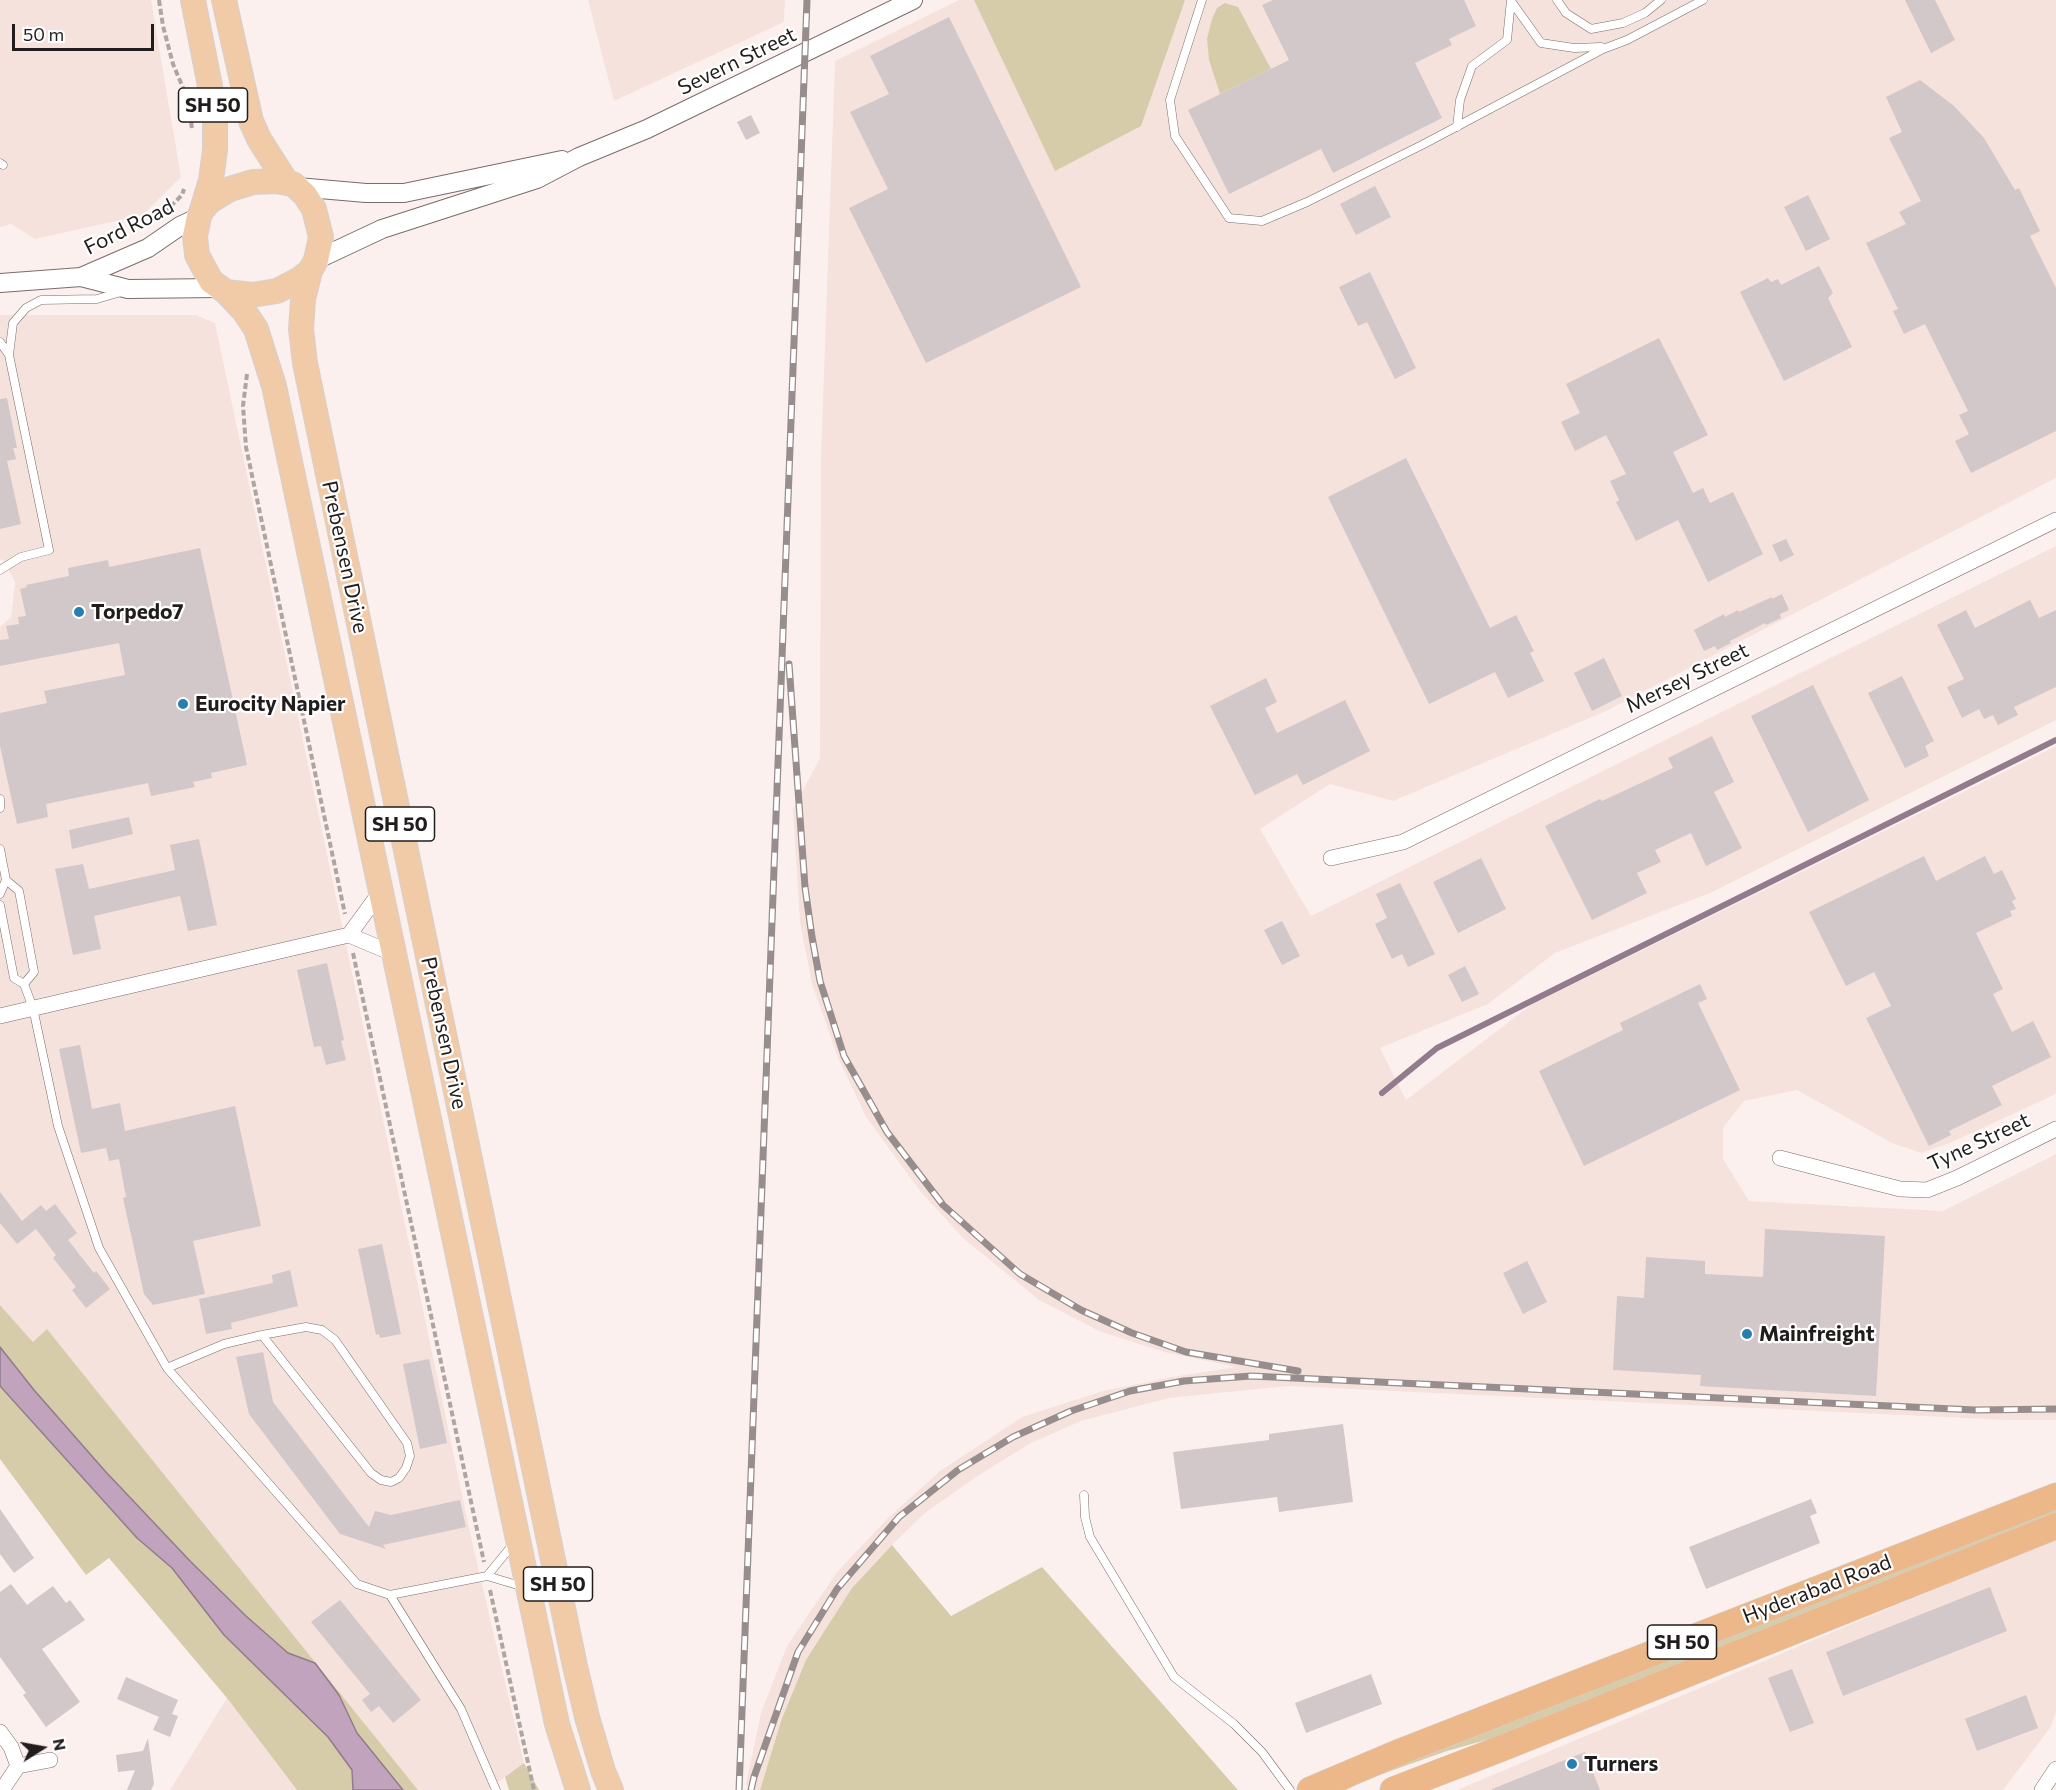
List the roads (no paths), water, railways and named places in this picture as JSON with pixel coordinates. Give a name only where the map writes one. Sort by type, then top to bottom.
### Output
[{"type":"highway","name":"Hyderabad Road","points":[[1310,1790],[1402,1751],[2056,1496]]},
{"type":"highway","name":"Hyderabad Road","points":[[1393,1790],[2056,1526]]},
{"type":"main road","name":"SH 50","points":[[193,0],[210,86],[215,150],[211,180],[195,236],[197,255],[205,273],[222,290]]},
{"type":"main road","name":"SH 50","points":[[224,0],[250,121],[259,139],[292,185],[305,195],[317,217],[321,237],[313,266]]},
{"type":"main road","points":[[200,213],[220,194],[241,184],[264,181],[292,185]]},
{"type":"main road","points":[[222,290],[252,295],[277,291],[300,279],[313,266]]},
{"type":"main road","name":"Prebensen Drive","points":[[313,266],[303,299],[301,328],[305,363],[575,1666],[587,1717],[611,1790]]},
{"type":"main road","name":"Prebensen Drive","points":[[222,290],[244,310],[256,329],[274,386],[557,1724],[578,1790]]},
{"type":"street","name":"Severn Street","points":[[313,266],[382,229],[537,179],[579,157],[647,129],[913,0]]},
{"type":"street","name":"Severn Street","points":[[292,185],[366,193],[404,193],[579,157]]},
{"type":"street","name":"Ford Road","points":[[81,278],[148,248],[200,213]]},
{"type":"street","name":"Ford Road","points":[[0,283],[81,278],[128,289],[222,290]]},
{"type":"street","name":"Mersey Street","points":[[1331,858],[1403,842],[2056,520]]},
{"type":"street","points":[[350,935],[381,891]]},
{"type":"street","points":[[0,1016],[350,935],[394,954]]},
{"type":"street","name":"Tyne Street","points":[[1780,1158],[1900,1190],[1927,1190],[1957,1178],[2056,1129]]},
{"type":"street","points":[[0,1732],[11,1748],[18,1766]]},
{"type":"street","points":[[2,1790],[18,1766],[50,1760]]},
{"type":"street","points":[[2042,1790],[2056,1769]]},
{"type":"lane","points":[[1202,0],[1170,100],[1175,136],[1229,218],[1262,221],[1307,202],[1457,127],[1603,49],[1627,40],[1703,0]]},
{"type":"lane","points":[[1457,127],[1460,100],[1472,66],[1507,40],[1511,0]]},
{"type":"lane","points":[[1511,0],[1541,43],[1574,48],[1598,48],[1627,40]]},
{"type":"lane","points":[[1557,0],[1566,13],[1591,29],[1623,24],[1645,13],[1657,2]]},
{"type":"lane","points":[[0,570],[21,556],[50,550],[9,355],[13,323],[26,308],[41,300],[97,299],[128,289]]},
{"type":"lane","points":[[0,342],[9,355]]},
{"type":"lane","points":[[0,799],[0,808]]},
{"type":"lane","points":[[0,849],[6,880],[0,894]]},
{"type":"lane","points":[[6,880],[19,891],[34,972],[24,984]]},
{"type":"lane","points":[[0,905],[14,978],[24,984],[33,1008],[58,1126],[99,1248],[167,1368],[357,1584],[390,1595],[487,1576],[529,1588]]},
{"type":"lane","points":[[167,1368],[224,1344],[262,1335],[306,1326],[322,1330],[336,1340],[407,1443],[410,1456],[399,1478],[391,1482],[381,1480],[371,1473],[262,1335]]},
{"type":"lane","points":[[1084,1495],[1085,1517],[1090,1537],[1174,1677],[1234,1724],[1262,1752],[1290,1790]]},
{"type":"lane","points":[[487,1576],[519,1538]]},
{"type":"lane","points":[[390,1595],[461,1709],[496,1790]]},
{"type":"waterway","points":[[1382,1093],[1437,1048],[2056,740]]},
{"type":"railway","points":[[739,1790],[807,0]]},
{"type":"railway","points":[[789,664],[805,887],[820,981],[844,1056],[887,1132],[943,1205],[1020,1274],[1081,1310],[1132,1333],[1186,1352],[1298,1371]]},
{"type":"railway","points":[[751,1790],[798,1652],[837,1589],[899,1517],[958,1470],[1013,1437],[1071,1411],[1130,1391],[1184,1381],[1251,1376],[1975,1410],[2056,1409]]},
{"type":"place","name":"Torpedo7","points":[[79,612]]},
{"type":"place","name":"Eurocity Napier","points":[[183,704]]},
{"type":"place","name":"Mainfreight","points":[[1747,1334]]},
{"type":"place","name":"Turners","points":[[1572,1764]]}]
